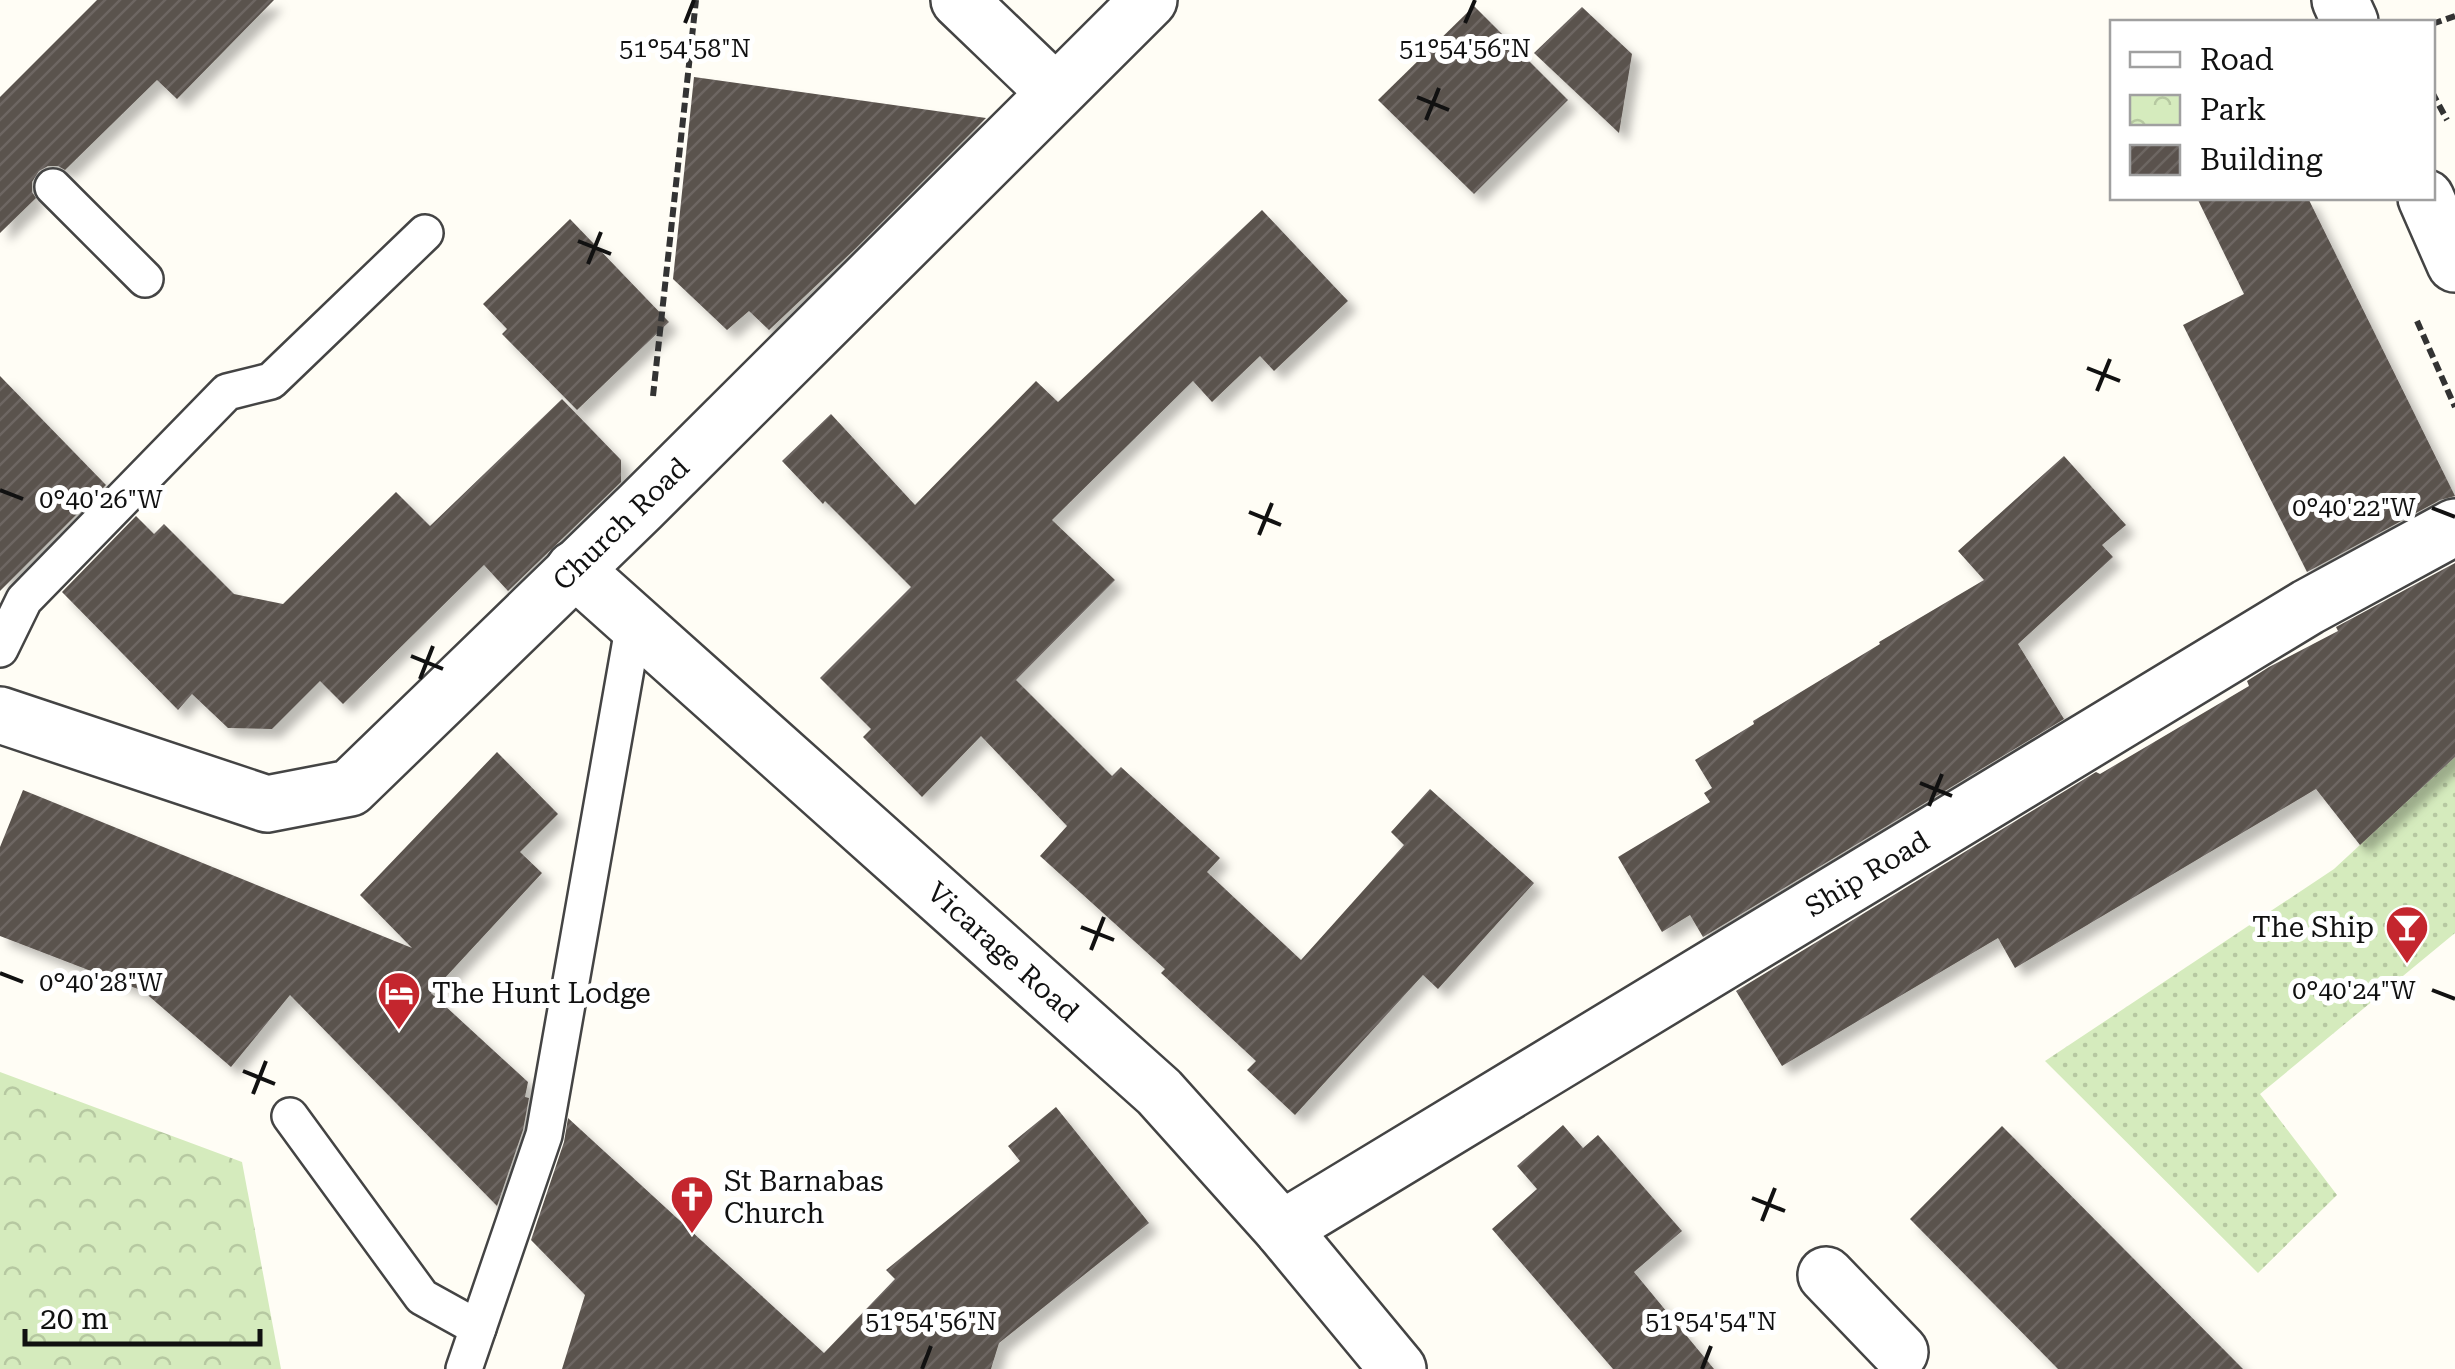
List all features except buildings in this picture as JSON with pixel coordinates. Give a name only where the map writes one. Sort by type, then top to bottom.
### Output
[{"type":"street","points":[[959,0],[1055,92]]},
{"type":"street","name":"Church Road","points":[[0,715],[267,804],[350,788],[1149,0]]},
{"type":"street","points":[[2427,200],[2455,264]]},
{"type":"street","name":"Ship Road","points":[[1282,1229],[2308,607],[2455,527]]},
{"type":"street","name":"Vicarage Road","points":[[574,568],[1160,1092],[1282,1229],[1398,1369]]},
{"type":"street","points":[[1826,1275],[1899,1363]]},
{"type":"lane","points":[[53,187],[145,279]]},
{"type":"lane","points":[[0,649],[24,600],[227,392],[271,381],[425,233]]},
{"type":"lane","points":[[464,1369],[544,1134],[634,623]]},
{"type":"lane","points":[[290,1116],[422,1297],[478,1328]]},
{"type":"path","points":[[640,506],[696,0]]},
{"type":"path","points":[[2435,98],[2447,120]]},
{"type":"green space","points":[[2455,757],[2455,933],[2260,1094],[2337,1195],[2258,1273],[2045,1061],[2334,869]]},
{"type":"green space","points":[[0,1072],[242,1162],[281,1369],[0,1369]]},
{"type":"place","name":"The Ship","points":[[2407,965]]},
{"type":"place","name":"The Hunt Lodge","points":[[399,1031]]},
{"type":"place","name":"St Barnabas Church","points":[[692,1235]]}]
